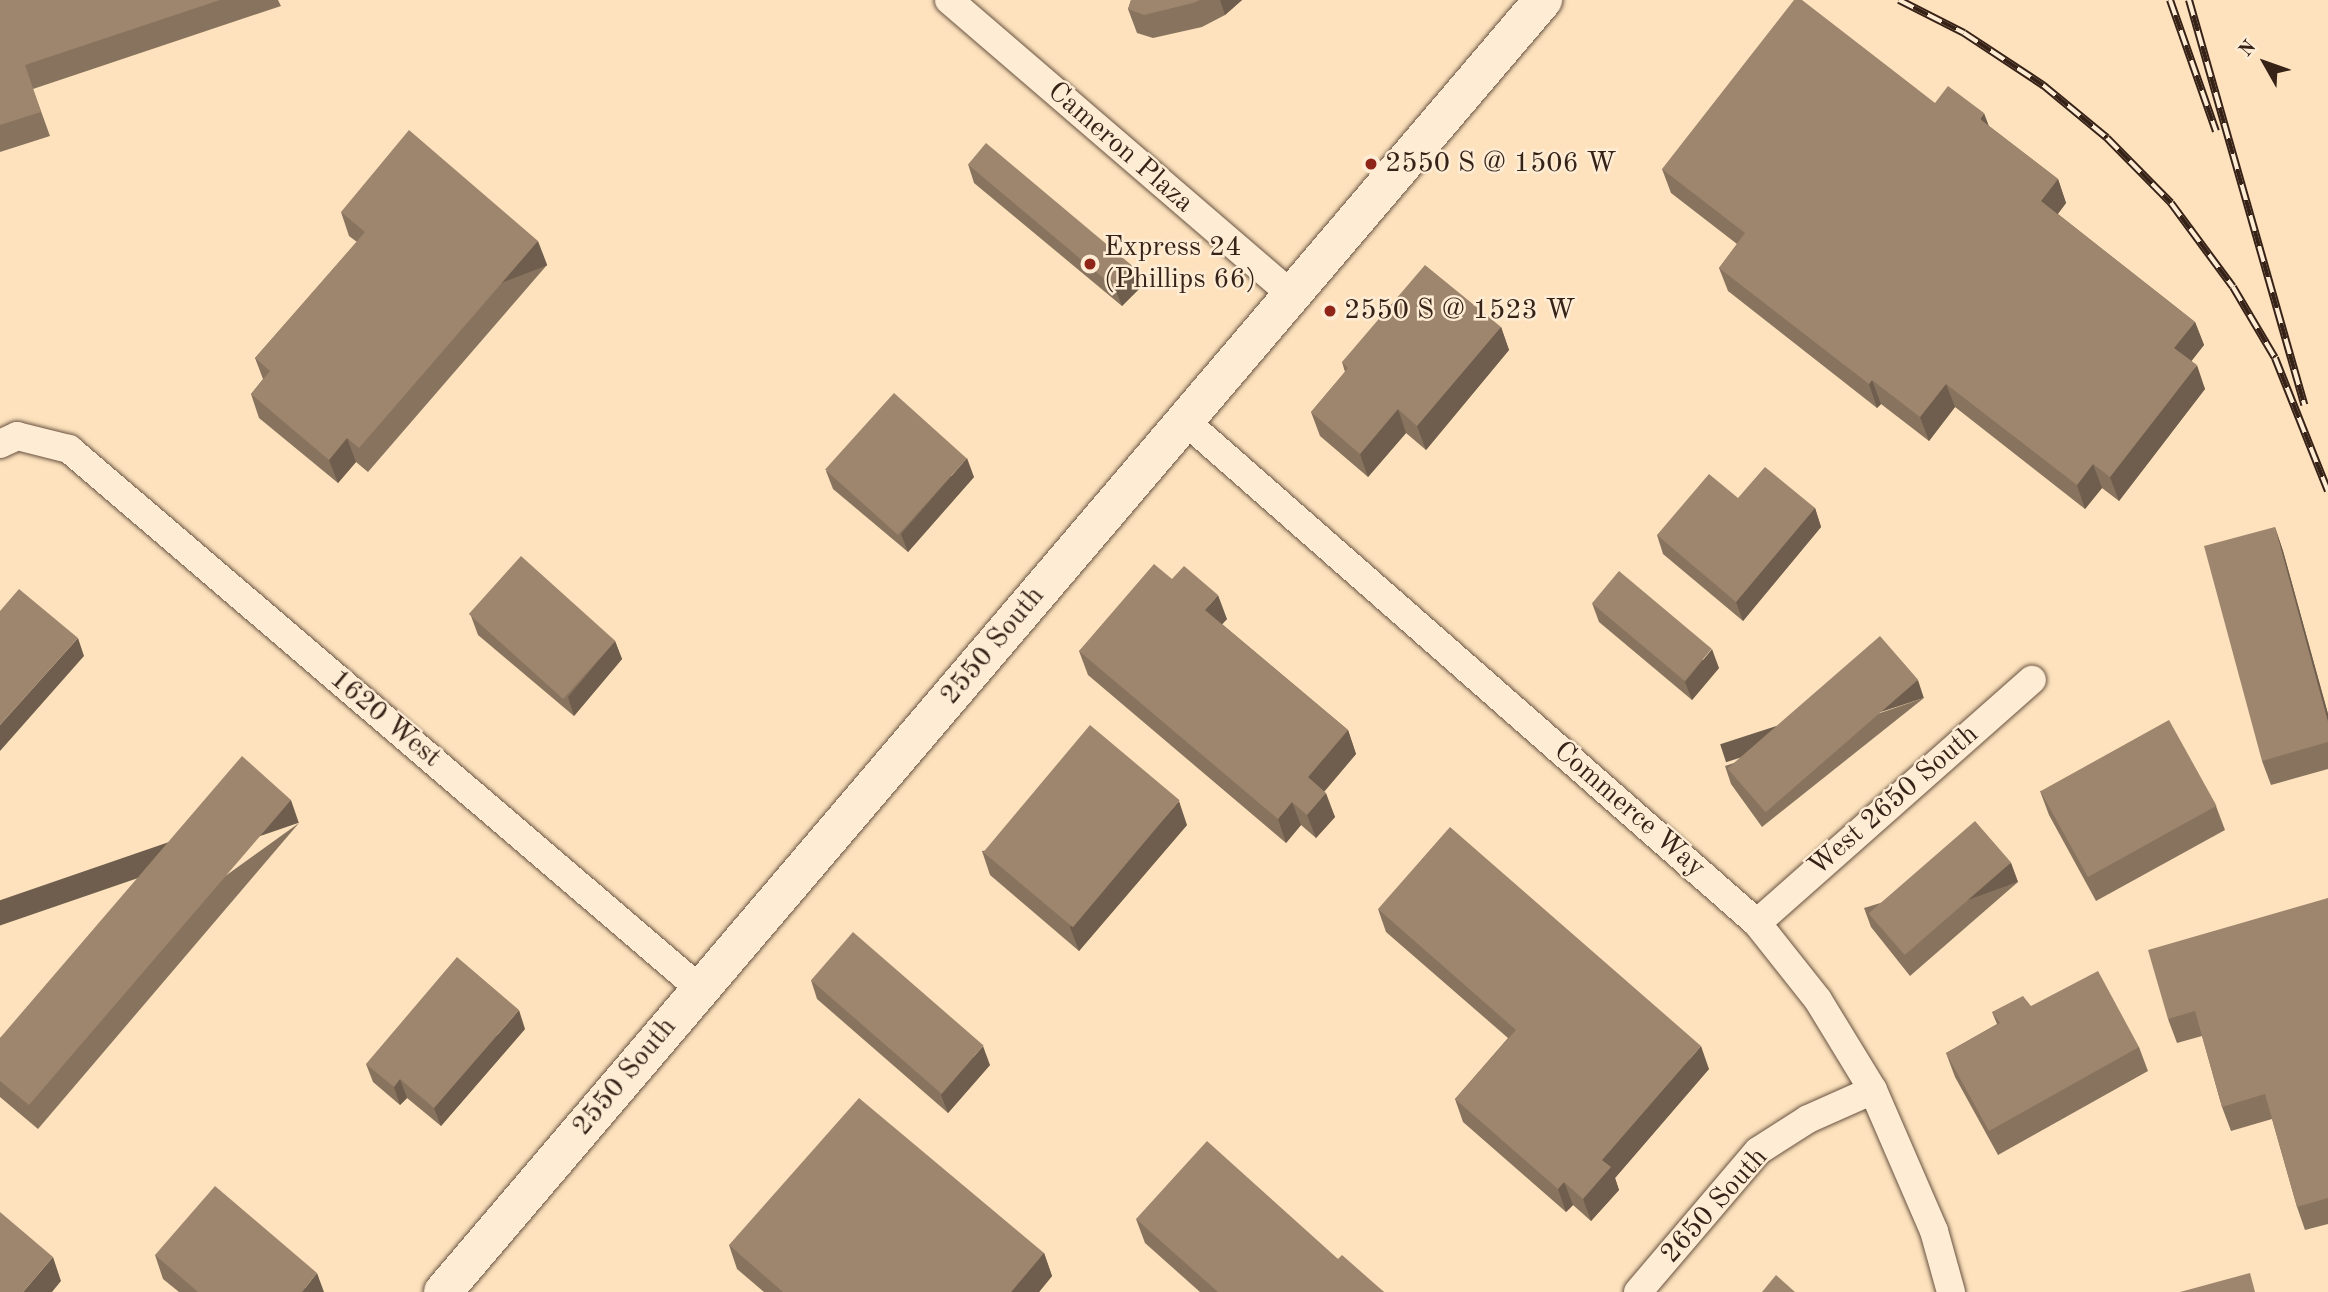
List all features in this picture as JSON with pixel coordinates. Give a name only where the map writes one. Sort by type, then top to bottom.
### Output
[{"type":"main road","name":"2550 South","points":[[443,1292],[1543,0]]},
{"type":"street","name":"Cameron Plaza","points":[[949,0],[1292,295]]},
{"type":"street","name":"Commerce Way","points":[[1184,420],[1757,923],[1818,1000],[1873,1090],[1934,1231],[1951,1292]]},
{"type":"street","name":"1620 West","points":[[0,444],[18,436],[69,449],[700,989]]},
{"type":"street","name":"West 2650 South","points":[[1757,923],[2032,680]]},
{"type":"street","name":"2650 South","points":[[1638,1292],[1758,1151],[1808,1119],[1873,1090]]},
{"type":"building","points":[[0,0],[220,0],[25,65],[41,112],[0,125]]},
{"type":"building","points":[[1131,0],[1200,0],[1144,15],[1128,9]]},
{"type":"building","points":[[1794,0],[1802,0],[1935,103],[1948,86],[1984,113],[1980,119],[2058,179],[2041,201],[2195,322],[2174,348],[2197,365],[2110,477],[2093,464],[2077,485],[1946,384],[1920,417],[1872,380],[1869,384],[1719,268],[1745,233],[1662,169]]},
{"type":"building","points":[[409,130],[538,241],[359,448],[347,438],[329,460],[251,394],[270,371],[255,358],[365,232],[341,212]]},
{"type":"building","points":[[986,143],[1135,268],[1117,289],[968,164]]},
{"type":"building","points":[[1425,265],[1501,327],[1417,426],[1398,409],[1360,454],[1311,412],[1348,368],[1342,362]]},
{"type":"building","points":[[894,393],[967,459],[898,535],[825,470]]},
{"type":"building","points":[[1765,467],[1815,508],[1736,602],[1657,535],[1709,474],[1738,498]]},
{"type":"building","points":[[2275,527],[2328,722],[2328,742],[2262,761],[2204,546]]},
{"type":"building","points":[[521,556],[615,641],[563,699],[469,614]]},
{"type":"building","points":[[1154,564],[1172,579],[1184,566],[1218,595],[1205,610],[1348,730],[1308,777],[1326,793],[1307,815],[1292,802],[1278,819],[1079,651]]},
{"type":"building","points":[[1619,571],[1712,649],[1685,681],[1592,603]]},
{"type":"building","points":[[19,589],[78,638],[0,725],[0,611]]},
{"type":"building","points":[[1880,636],[1918,680],[1766,812],[1728,769]]},
{"type":"building","points":[[2169,720],[2217,806],[2088,877],[2040,791]]},
{"type":"building","points":[[1090,725],[1180,800],[1073,927],[983,852]]},
{"type":"building","points":[[242,756],[291,800],[29,1105],[0,1081],[0,1038]]},
{"type":"building","points":[[1975,821],[2011,863],[1905,955],[1869,914]]},
{"type":"building","points":[[1450,827],[1701,1046],[1602,1160],[1611,1167],[1583,1199],[1564,1182],[1558,1189],[1455,1099],[1516,1030],[1378,909]]},
{"type":"building","points":[[2328,898],[2328,1198],[2297,1207],[2265,1094],[2222,1107],[2195,1011],[2168,1019],[2148,950]]},
{"type":"building","points":[[853,932],[984,1045],[942,1094],[811,980]]},
{"type":"building","points":[[457,957],[519,1010],[434,1108],[400,1079],[394,1087],[366,1064]]},
{"type":"building","points":[[2098,971],[2139,1047],[1989,1131],[1946,1053],[2000,1023],[1992,1012],[2023,996],[2031,1006]]},
{"type":"building","points":[[859,1098],[1044,1253],[1011,1292],[783,1292],[729,1245]]},
{"type":"building","points":[[1207,1141],[1338,1259],[1342,1255],[1384,1292],[1218,1292],[1136,1219]]},
{"type":"building","points":[[215,1186],[317,1273],[302,1292],[198,1292],[155,1255]]},
{"type":"building","points":[[0,1212],[53,1257],[23,1292],[0,1292]]},
{"type":"building","points":[[2250,1273],[2255,1292],[2180,1292]]},
{"type":"building","points":[[1776,1275],[1795,1292],[1762,1292]]},
{"type":"railway","points":[[1899,0],[1964,33],[2043,85],[2107,138],[2171,203],[2233,287],[2275,358],[2328,491]]},
{"type":"railway","points":[[2170,0],[2216,131]]},
{"type":"railway","points":[[2189,0],[2304,405]]},
{"type":"place","name":"2550 S @ 1506 W","points":[[1371,164]]},
{"type":"place","name":"Express 24 (Phillips 66)","points":[[1090,264]]},
{"type":"place","name":"2550 S @ 1523 W","points":[[1330,311]]}]
